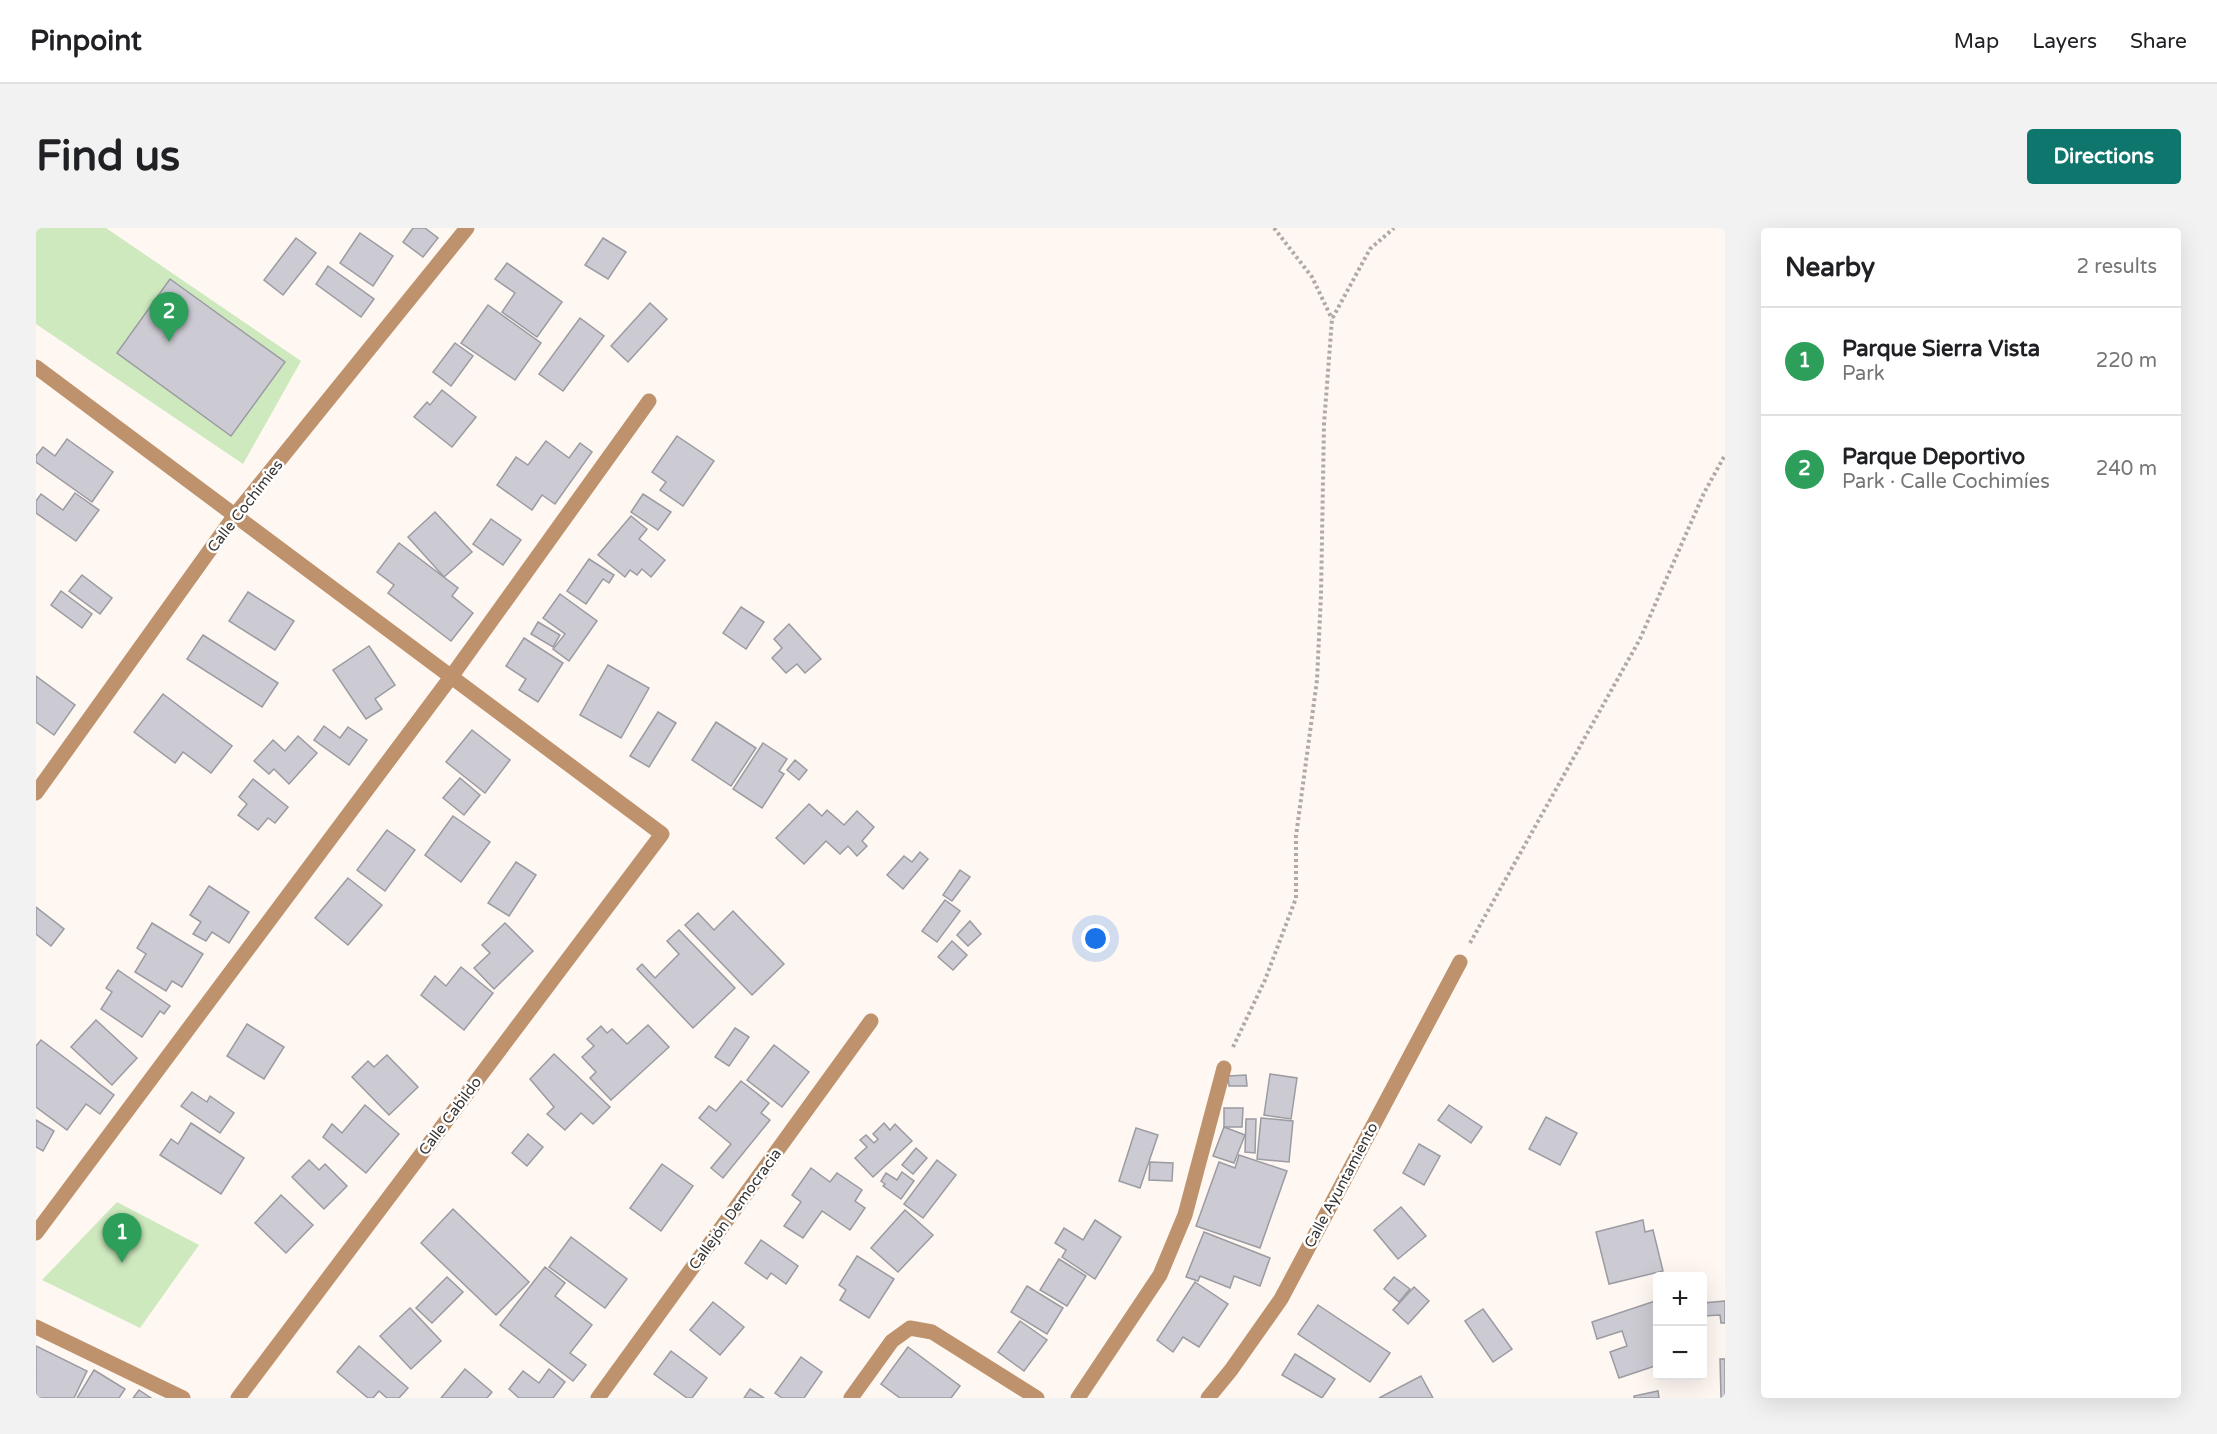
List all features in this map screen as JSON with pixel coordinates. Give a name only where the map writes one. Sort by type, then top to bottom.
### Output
[{"type":"street","name":"Calle Cochimíes","points":[[36,794],[235,515],[467,228]]},
{"type":"street","points":[[36,367],[451,677]]},
{"type":"street","points":[[36,1233],[451,677],[649,401]]},
{"type":"street","name":"Calle Cabildo","points":[[237,1398],[662,834],[451,677]]},
{"type":"street","name":"Calle Ayuntamiento","points":[[1208,1398],[1231,1370],[1281,1299],[1460,962]]},
{"type":"street","name":"Callejón Democracia","points":[[598,1398],[871,1021]]},
{"type":"street","points":[[1078,1398],[1160,1275],[1185,1215],[1224,1068]]},
{"type":"street","points":[[36,1327],[183,1398]]},
{"type":"street","points":[[851,1398],[892,1341],[910,1328],[932,1332],[1037,1398]]},
{"type":"path","points":[[1274,228],[1312,277],[1332,319]]},
{"type":"path","points":[[1224,1068],[1265,980],[1296,898],[1296,836],[1317,680],[1324,424],[1332,319],[1370,249],[1394,228]]},
{"type":"path","points":[[1460,962],[1640,639],[1704,493],[1725,455]]},
{"type":"green space","points":[[36,228],[106,228],[301,361],[243,464],[36,324]]},
{"type":"green space","points":[[117,1202],[199,1245],[140,1328],[42,1280]]},
{"type":"building","points":[[413,228],[425,228],[438,238],[423,257],[403,242]]},
{"type":"building","points":[[360,233],[393,256],[373,286],[340,263]]},
{"type":"building","points":[[296,238],[316,253],[283,295],[264,280]]},
{"type":"building","points":[[603,238],[626,252],[608,279],[585,265]]},
{"type":"building","points":[[507,263],[562,302],[537,337],[502,312],[515,293],[495,279]]},
{"type":"building","points":[[328,266],[374,299],[361,317],[316,284]]},
{"type":"building","points":[[170,279],[285,362],[231,436],[117,353]]},
{"type":"building","points":[[650,303],[667,319],[628,362],[611,346]]},
{"type":"building","points":[[488,305],[541,343],[515,380],[461,343]]},
{"type":"building","points":[[580,318],[604,336],[563,391],[539,374]]},
{"type":"building","points":[[455,343],[473,356],[451,386],[433,372]]},
{"type":"building","points":[[442,390],[476,417],[452,447],[414,417],[427,402],[430,405]]},
{"type":"building","points":[[677,436],[714,461],[683,506],[660,490],[666,482],[652,472]]},
{"type":"building","points":[[67,439],[113,472],[92,502],[36,462],[36,456],[43,447],[55,456]]},
{"type":"building","points":[[546,441],[569,458],[580,443],[592,452],[555,504],[542,495],[532,510],[497,485],[516,457],[528,465]]},
{"type":"building","points":[[75,493],[99,510],[76,541],[36,513],[36,501],[41,494],[63,510]]},
{"type":"building","points":[[643,494],[671,512],[658,530],[631,512]]},
{"type":"building","points":[[435,512],[472,552],[444,577],[408,537]]},
{"type":"building","points":[[631,516],[647,529],[639,539],[665,560],[651,577],[642,569],[637,575],[630,570],[625,577],[598,555]]},
{"type":"building","points":[[491,519],[521,540],[503,565],[473,544]]},
{"type":"building","points":[[399,543],[458,588],[452,596],[473,613],[451,641],[388,593],[394,585],[377,572]]},
{"type":"building","points":[[589,559],[614,575],[609,583],[603,579],[586,604],[567,591]]},
{"type":"building","points":[[82,575],[112,598],[100,614],[69,591]]},
{"type":"building","points":[[61,591],[92,614],[82,628],[51,605]]},
{"type":"building","points":[[248,592],[294,621],[275,650],[229,621]]},
{"type":"building","points":[[560,594],[597,621],[569,661],[553,649],[565,634],[543,618]]},
{"type":"building","points":[[741,607],[764,622],[746,649],[723,633]]},
{"type":"building","points":[[538,622],[560,635],[553,647],[531,634]]},
{"type":"building","points":[[789,624],[821,659],[805,673],[797,664],[786,673],[772,658],[782,648],[774,639]]},
{"type":"building","points":[[203,635],[278,683],[262,707],[187,659]]},
{"type":"building","points":[[524,638],[563,663],[538,702],[519,690],[526,679],[506,666]]},
{"type":"building","points":[[369,646],[395,685],[375,699],[382,709],[366,719],[333,670]]},
{"type":"building","points":[[608,665],[649,688],[621,738],[580,715]]},
{"type":"building","points":[[36,676],[75,705],[54,735],[36,722]]},
{"type":"building","points":[[163,694],[232,746],[211,773],[183,752],[175,763],[134,732]]},
{"type":"building","points":[[658,712],[676,723],[649,767],[630,756]]},
{"type":"building","points":[[716,722],[756,748],[731,786],[692,760]]},
{"type":"building","points":[[324,726],[340,738],[348,727],[367,740],[349,765],[314,740]]},
{"type":"building","points":[[472,730],[510,760],[485,793],[446,762]]},
{"type":"building","points":[[298,736],[317,753],[289,784],[274,769],[269,774],[254,761],[273,740],[285,751]]},
{"type":"building","points":[[763,743],[787,759],[779,771],[784,774],[762,808],[733,789]]},
{"type":"building","points":[[795,760],[807,770],[799,780],[787,770]]},
{"type":"building","points":[[460,778],[480,795],[464,815],[443,798]]},
{"type":"building","points":[[253,779],[288,807],[275,823],[268,818],[258,830],[238,815],[247,804],[239,797]]},
{"type":"building","points":[[809,804],[822,816],[827,810],[844,825],[857,811],[874,827],[862,841],[867,846],[857,856],[848,846],[840,854],[826,841],[804,864],[776,838]]},
{"type":"building","points":[[453,816],[490,842],[461,882],[425,855]]},
{"type":"building","points":[[387,830],[415,850],[385,891],[357,870]]},
{"type":"building","points":[[920,852],[928,859],[903,889],[887,875],[904,856],[912,862]]},
{"type":"building","points":[[516,862],[536,875],[509,916],[488,903]]},
{"type":"building","points":[[960,870],[970,877],[952,901],[943,895]]},
{"type":"building","points":[[348,878],[382,905],[348,945],[315,918]]},
{"type":"building","points":[[209,886],[249,912],[229,943],[212,932],[206,941],[193,934],[201,922],[190,915]]},
{"type":"building","points":[[945,900],[960,911],[937,942],[922,931]]},
{"type":"building","points":[[36,907],[64,929],[51,946],[36,934]]},
{"type":"building","points":[[733,911],[784,964],[752,995],[685,925],[698,913],[714,930]]},
{"type":"building","points":[[970,921],[981,934],[968,946],[957,935]]},
{"type":"building","points":[[152,923],[203,954],[182,987],[172,981],[166,991],[135,972],[146,954],[137,948]]},
{"type":"building","points":[[505,923],[533,951],[494,989],[474,968],[490,953],[482,945]]},
{"type":"building","points":[[679,930],[735,988],[693,1028],[637,969],[642,964],[655,978],[679,954],[667,941]]},
{"type":"building","points":[[952,941],[967,955],[953,970],[938,957]]},
{"type":"building","points":[[461,967],[493,993],[464,1030],[421,995],[435,976],[446,986]]},
{"type":"building","points":[[118,970],[170,1006],[164,1014],[160,1011],[142,1037],[101,1009],[112,992],[106,988]]},
{"type":"building","points":[[96,1020],[137,1058],[112,1085],[71,1047]]},
{"type":"building","points":[[247,1024],[284,1047],[264,1079],[227,1056]]},
{"type":"building","points":[[648,1025],[669,1047],[611,1100],[590,1078],[596,1072],[582,1057],[594,1046],[587,1039],[601,1026],[607,1033],[612,1029],[627,1044]]},
{"type":"building","points":[[735,1028],[749,1037],[729,1066],[715,1057]]},
{"type":"building","points":[[41,1040],[114,1095],[100,1114],[86,1104],[67,1130],[36,1107],[36,1046]]},
{"type":"building","points":[[774,1045],[809,1072],[782,1107],[747,1080]]},
{"type":"building","points":[[554,1054],[610,1107],[593,1124],[581,1113],[565,1130],[547,1114],[554,1107],[530,1079]]},
{"type":"building","points":[[387,1055],[418,1087],[389,1115],[352,1077],[368,1061],[374,1067]]},
{"type":"building","points":[[1270,1074],[1297,1078],[1291,1119],[1264,1115]]},
{"type":"building","points":[[1246,1075],[1247,1086],[1229,1086],[1228,1076]]},
{"type":"building","points":[[741,1081],[769,1103],[761,1113],[770,1120],[723,1178],[711,1168],[731,1144],[699,1118],[709,1106],[716,1111]]},
{"type":"building","points":[[192,1092],[207,1102],[210,1096],[234,1113],[220,1133],[181,1106]]},
{"type":"building","points":[[365,1105],[399,1134],[366,1173],[323,1137],[332,1124],[342,1133]]},
{"type":"building","points":[[1449,1105],[1482,1127],[1471,1143],[1438,1120]]},
{"type":"building","points":[[1224,1108],[1243,1108],[1242,1127],[1224,1127]]},
{"type":"building","points":[[1546,1117],[1577,1133],[1560,1165],[1529,1149]]},
{"type":"building","points":[[1261,1118],[1293,1121],[1289,1162],[1257,1159]]},
{"type":"building","points":[[1246,1119],[1256,1119],[1255,1153],[1245,1152]]},
{"type":"building","points":[[36,1120],[54,1131],[43,1151],[36,1147]]},
{"type":"building","points":[[191,1123],[244,1158],[221,1194],[160,1155],[171,1139],[178,1144]]},
{"type":"building","points":[[884,1123],[890,1130],[895,1124],[912,1141],[873,1177],[855,1158],[867,1147],[860,1140],[866,1135],[874,1143],[878,1139],[873,1134]]},
{"type":"building","points":[[1224,1127],[1245,1135],[1234,1163],[1213,1156]]},
{"type":"building","points":[[1136,1128],[1158,1135],[1140,1188],[1119,1181]]},
{"type":"building","points":[[528,1134],[543,1147],[527,1166],[512,1153]]},
{"type":"building","points":[[1419,1144],[1440,1156],[1424,1185],[1403,1173]]},
{"type":"building","points":[[916,1148],[927,1158],[913,1174],[902,1165]]},
{"type":"building","points":[[1239,1155],[1287,1171],[1260,1248],[1196,1226],[1219,1162],[1235,1168]]},
{"type":"building","points":[[309,1160],[319,1170],[325,1164],[347,1186],[324,1209],[292,1177]]},
{"type":"building","points":[[937,1160],[956,1175],[923,1218],[904,1204]]},
{"type":"building","points":[[1150,1162],[1173,1163],[1172,1181],[1149,1180]]},
{"type":"building","points":[[662,1164],[693,1186],[661,1231],[630,1208]]},
{"type":"building","points":[[811,1168],[830,1182],[837,1173],[862,1190],[855,1201],[865,1208],[850,1230],[822,1211],[803,1238],[784,1226],[801,1202],[792,1195]]},
{"type":"building","points":[[902,1172],[914,1181],[901,1199],[883,1186],[885,1184],[881,1181],[886,1173],[897,1180]]},
{"type":"building","points":[[281,1195],[313,1225],[286,1253],[255,1223]]},
{"type":"building","points":[[1401,1207],[1426,1236],[1398,1259],[1374,1230]]},
{"type":"building","points":[[453,1209],[529,1282],[496,1315],[421,1243]]},
{"type":"building","points":[[905,1210],[933,1235],[898,1272],[871,1248]]},
{"type":"building","points":[[1095,1220],[1121,1237],[1095,1279],[1062,1257],[1066,1250],[1055,1243],[1064,1228],[1083,1240]]},
{"type":"building","points":[[1643,1220],[1645,1232],[1653,1230],[1663,1271],[1609,1284],[1596,1232]]},
{"type":"building","points":[[1204,1232],[1270,1258],[1260,1286],[1234,1276],[1230,1288],[1200,1276],[1198,1281],[1186,1277]]},
{"type":"building","points":[[571,1237],[627,1279],[605,1308],[549,1267]]},
{"type":"building","points":[[761,1240],[798,1266],[786,1284],[771,1273],[767,1279],[745,1263]]},
{"type":"building","points":[[857,1256],[894,1279],[869,1318],[840,1300],[846,1290],[839,1285]]},
{"type":"building","points":[[1059,1259],[1086,1276],[1067,1306],[1040,1290]]},
{"type":"building","points":[[545,1267],[565,1283],[555,1296],[592,1325],[570,1353],[586,1365],[573,1381],[500,1325]]},
{"type":"building","points":[[447,1277],[463,1292],[432,1323],[416,1308]]},
{"type":"building","points":[[1394,1277],[1410,1289],[1399,1302],[1384,1289]]},
{"type":"building","points":[[1195,1282],[1228,1304],[1199,1347],[1183,1337],[1173,1352],[1157,1340]]},
{"type":"building","points":[[1027,1286],[1063,1308],[1047,1334],[1011,1312]]},
{"type":"building","points":[[1414,1287],[1429,1301],[1408,1324],[1393,1310]]},
{"type":"building","points":[[1725,1301],[1725,1323],[1721,1323],[1720,1315],[1707,1316],[1707,1303]]},
{"type":"building","points":[[713,1302],[744,1327],[720,1355],[690,1330]]},
{"type":"building","points":[[1653,1302],[1653,1367],[1619,1378],[1610,1352],[1627,1346],[1622,1331],[1597,1339],[1592,1322]]},
{"type":"building","points":[[1318,1305],[1390,1353],[1370,1382],[1298,1334]]},
{"type":"building","points":[[410,1308],[441,1341],[411,1369],[380,1336]]},
{"type":"building","points":[[1483,1309],[1512,1349],[1493,1362],[1465,1321]]},
{"type":"building","points":[[1020,1321],[1047,1340],[1024,1371],[998,1352]]},
{"type":"building","points":[[36,1346],[87,1371],[74,1398],[36,1398]]},
{"type":"building","points":[[359,1346],[408,1388],[399,1398],[387,1398],[379,1391],[373,1398],[368,1398],[337,1372]]},
{"type":"building","points":[[908,1347],[960,1386],[951,1398],[900,1398],[881,1384]]},
{"type":"building","points":[[671,1351],[707,1378],[692,1398],[687,1398],[654,1374]]},
{"type":"building","points":[[1295,1354],[1335,1379],[1322,1398],[1282,1375]]},
{"type":"building","points":[[801,1357],[822,1372],[804,1398],[782,1398],[775,1393]]},
{"type":"building","points":[[1720,1359],[1725,1359],[1725,1398],[1721,1398]]},
{"type":"building","points":[[465,1369],[492,1392],[487,1398],[441,1398]]},
{"type":"building","points":[[549,1369],[565,1382],[553,1398],[519,1398],[509,1389],[523,1371],[539,1383]]},
{"type":"building","points":[[94,1370],[125,1389],[119,1398],[77,1398]]},
{"type":"building","points":[[1421,1376],[1433,1398],[1379,1398]]},
{"type":"building","points":[[750,1389],[764,1398],[744,1398]]},
{"type":"building","points":[[139,1390],[151,1398],[133,1398]]},
{"type":"building","points":[[1658,1391],[1659,1398],[1634,1398],[1634,1396]]},
{"type":"place","name":"Parque Deportivo","points":[[169,342]]},
{"type":"place","name":"Parque Sierra Vista","points":[[122,1263]]}]
